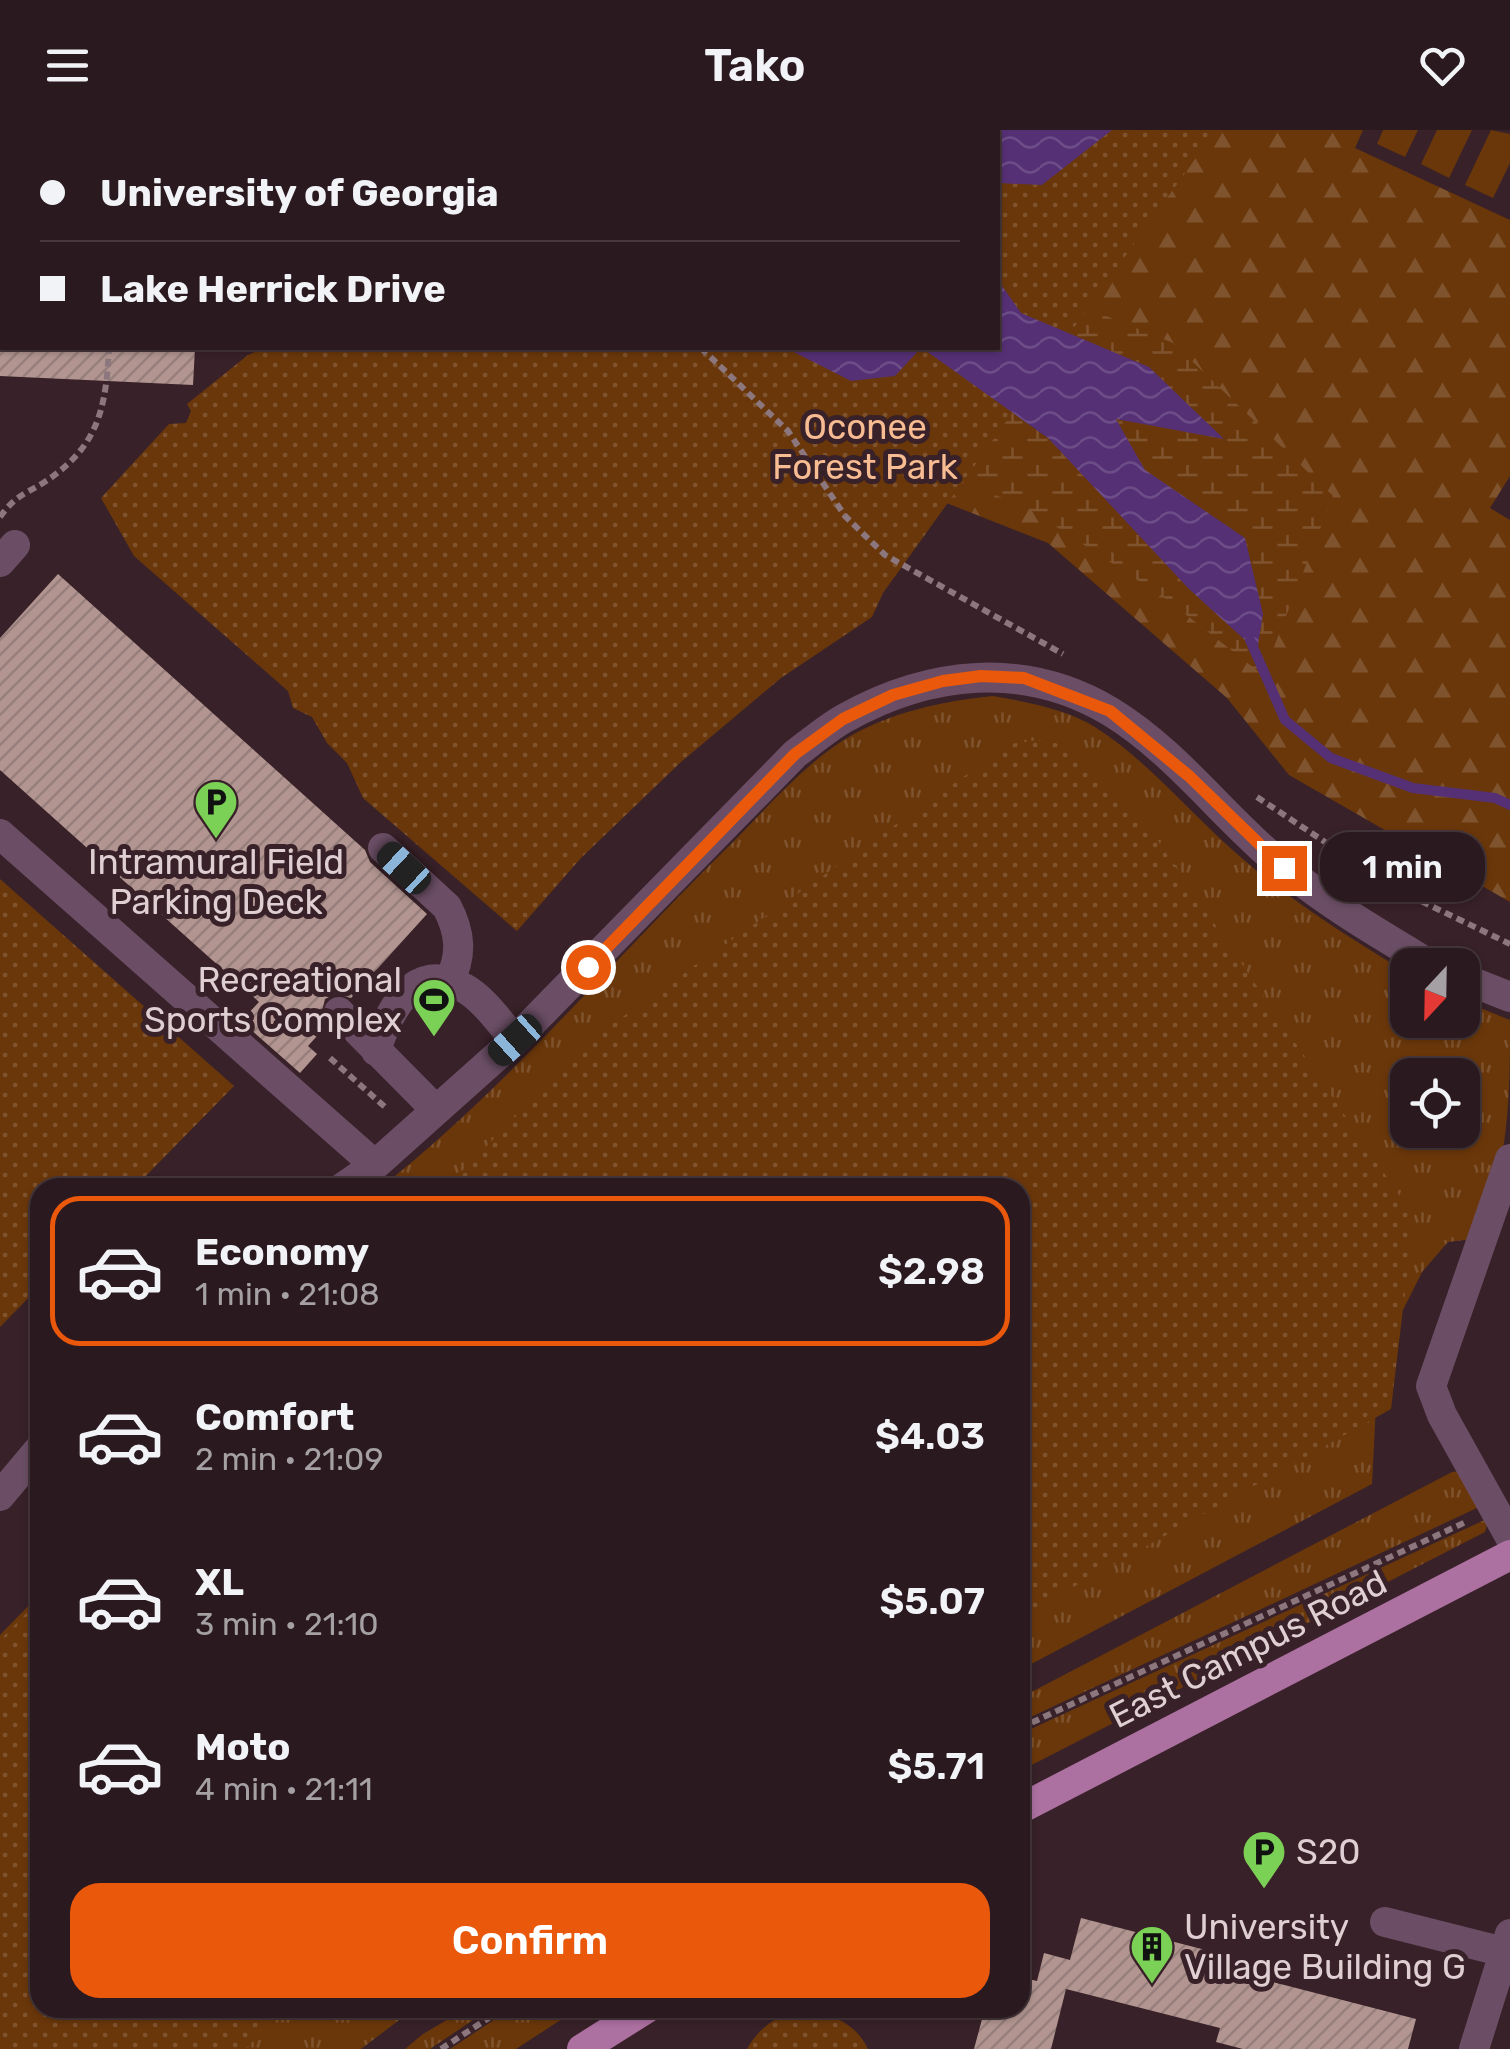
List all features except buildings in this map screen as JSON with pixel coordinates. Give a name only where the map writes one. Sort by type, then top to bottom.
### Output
[{"type":"main road","name":"East Campus Road","points":[[1030,1805],[1510,1555]]},
{"type":"main road","points":[[582,2049],[631,2018]]},
{"type":"street","points":[[356,1178],[515,1040],[795,754],[843,719],[893,695],[943,681],[981,676],[1024,678],[1110,711],[1189,776],[1284,868],[1354,919],[1403,948]]},
{"type":"street","points":[[0,834],[375,1165]]},
{"type":"street","points":[[384,848],[447,907],[453,919],[459,950],[449,981]]},
{"type":"street","points":[[376,1051],[389,1013],[400,998],[432,980],[449,981],[466,989],[515,1040]]},
{"type":"street","points":[[1480,986],[1510,998]]},
{"type":"street","points":[[339,1012],[436,1110]]},
{"type":"street","points":[[1510,1159],[1431,1386],[1442,1415],[1510,1537]]},
{"type":"street","points":[[0,1496],[30,1460]]},
{"type":"street","points":[[1385,1922],[1507,1943],[1474,2049]]},
{"type":"path","points":[[0,517],[13,499],[69,464],[90,440],[107,396],[109,350]]},
{"type":"path","points":[[703,350],[788,431],[845,516],[885,555],[1073,658]]},
{"type":"path","points":[[1244,785],[1396,889],[1510,944]]},
{"type":"path","points":[[330,1058],[390,1112]]},
{"type":"path","points":[[1030,1723],[1494,1508]]},
{"type":"path","points":[[440,2049],[488,2018]]},
{"type":"green space","name":"Oconee Forest Park","points":[[1000,130],[1216,130],[883,593],[872,617],[781,678],[681,762],[581,858],[517,931],[363,798],[347,763],[327,743],[312,717],[293,708],[288,691],[134,556],[101,498],[169,424],[186,423],[191,411],[187,404],[259,350],[1000,350]]},
{"type":"green space","points":[[1112,130],[1363,130],[1355,148],[1510,220],[1510,476],[1490,508],[1510,520],[1510,902],[1289,775],[1227,698],[1048,543],[921,493],[1048,438],[1021,313]]},
{"type":"green space","points":[[1383,130],[1418,130],[1405,157],[1377,144]]},
{"type":"green space","points":[[1437,130],[1472,130],[1449,178],[1421,164]]},
{"type":"green space","points":[[1491,130],[1510,134],[1510,163],[1493,198],[1465,185]]},
{"type":"green space","name":"Oconee Forest Park","points":[[1069,301],[1173,343],[1333,496],[1263,675],[1166,599],[1025,506],[829,435],[920,350],[925,350],[1048,438],[1189,589],[1257,650],[1245,538],[1145,470],[1115,418],[1221,439],[1021,313]]},
{"type":"green space","points":[[993,696],[1059,711],[1095,727],[1153,774],[1263,876],[1390,962],[1390,1038],[1480,1038],[1480,1008],[1510,1020],[1508,1105],[1494,1188],[1473,1239],[1448,1242],[1422,1272],[1393,1330],[1376,1405],[1372,1484],[1030,1665],[1030,1178],[392,1178],[514,1068],[814,762],[847,738],[918,709]]},
{"type":"green space","points":[[1038,740],[1065,745],[1094,768],[1154,835],[1414,1217],[1391,1409],[1030,1611],[1030,1178],[455,1178],[594,1037],[1010,744]]},
{"type":"green space","points":[[0,879],[234,1086],[144,1178],[30,1178],[30,1296],[0,1327]]},
{"type":"green space","points":[[1462,1471],[1479,1507],[1030,1717],[1030,1693],[1452,1472]]},
{"type":"green space","points":[[1489,1518],[1485,1532],[1030,1766],[1030,1729]]},
{"type":"green space","points":[[30,1604],[30,2018],[402,2018],[361,2049],[0,2049],[0,1635]]},
{"type":"green space","points":[[30,1609],[30,2018],[278,2018],[245,2049],[0,2049],[0,1640]]},
{"type":"green space","points":[[450,2018],[476,2018],[430,2049],[405,2049]]},
{"type":"green space","points":[[497,2018],[564,2018],[516,2049],[450,2049]]},
{"type":"green space","points":[[835,2018],[857,2033],[868,2049],[747,2049],[773,2021]]},
{"type":"water","points":[[1000,130],[1112,130],[1042,185],[1000,183]]},
{"type":"water","points":[[1000,283],[1021,313],[1149,367],[1224,439],[1116,419],[1145,470],[1245,538],[1263,614],[1257,651],[1189,589],[1048,438],[925,350],[1000,350]]},
{"type":"water","points":[[790,350],[919,350],[895,376],[851,381]]},
{"type":"waterway","points":[[1250,640],[1285,720],[1331,758],[1413,788],[1495,798],[1510,805]]},
{"type":"place","name":"Intramural Field Parking Deck","points":[[216,840]]},
{"type":"place","name":"Recreational Sports Complex","points":[[434,1038]]},
{"type":"place","name":"S20","points":[[1264,1890]]},
{"type":"place","name":"University Village Building G","points":[[1152,1985]]},
{"type":"route","points":[[588,967],[795,754],[843,719],[893,695],[943,681],[981,676],[1024,678],[1110,711],[1189,776],[1284,868]]}]
